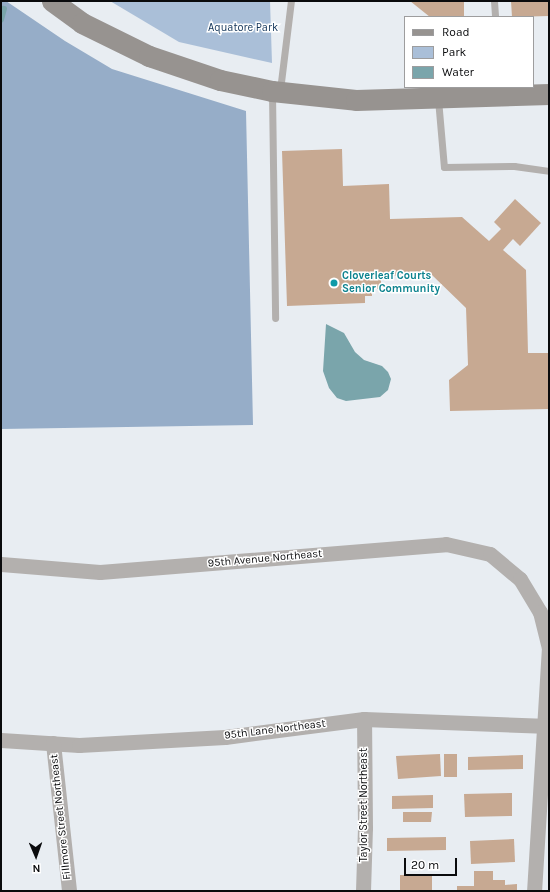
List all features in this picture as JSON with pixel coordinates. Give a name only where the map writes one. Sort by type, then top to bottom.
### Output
[{"type":"street","points":[[52,1],[82,22],[149,56],[220,80],[276,92],[356,100],[438,98],[500,91],[549,94]]},
{"type":"street","name":"95th Avenue Northeast","points":[[1,564],[100,572],[446,544],[490,554],[520,579],[540,612],[548,647],[547,726],[534,891]]},
{"type":"street","name":"95th Lane Northeast","points":[[1,740],[79,745],[225,737],[364,719],[547,726]]},
{"type":"street","name":"Taylor Street Northeast","points":[[363,891],[366,828],[364,719]]},
{"type":"street","name":"Fillmore Street Northeast","points":[[53,743],[69,891]]},
{"type":"lane","points":[[275,318],[276,92],[291,1]]},
{"type":"lane","points":[[494,1],[495,16]]},
{"type":"lane","points":[[438,98],[444,166],[514,166],[549,171]]},
{"type":"green space","name":"Aquatore Park","points":[[110,1],[270,1],[272,63],[179,42]]},
{"type":"shaded area","points":[[1,1],[6,1],[65,41],[112,69],[246,111],[253,425],[1,429]]},
{"type":"water","points":[[326,324],[344,333],[355,352],[364,360],[382,366],[388,372],[391,379],[388,390],[380,397],[346,401],[337,398],[329,388],[323,371]]},
{"type":"building","points":[[410,1],[464,1],[464,16],[429,16]]},
{"type":"building","points":[[511,1],[549,1],[549,16],[512,16]]},
{"type":"building","name":"Cloverleaf Courts Senior Community","points":[[342,149],[343,186],[389,184],[390,219],[462,217],[489,241],[501,229],[494,222],[515,199],[541,223],[520,246],[513,239],[503,250],[526,270],[528,353],[549,353],[549,409],[450,411],[449,380],[468,365],[466,308],[432,275],[381,276],[381,289],[372,289],[372,296],[365,296],[365,303],[287,306],[282,151]]},
{"type":"building","points":[[440,754],[441,776],[398,779],[396,756]]},
{"type":"building","points":[[444,754],[457,754],[457,777],[444,777]]},
{"type":"building","points":[[523,755],[523,769],[468,770],[468,757]]},
{"type":"building","points":[[512,793],[512,816],[465,817],[464,794]]},
{"type":"building","points":[[433,795],[433,808],[392,809],[392,796]]},
{"type":"building","points":[[403,812],[432,812],[431,822],[403,822]]},
{"type":"building","points":[[446,837],[446,850],[387,851],[387,838]]},
{"type":"building","points":[[514,839],[515,862],[471,864],[470,841]]},
{"type":"building","points":[[474,871],[493,871],[493,880],[505,880],[505,885],[517,884],[517,891],[457,891],[457,886],[474,886]]},
{"type":"building","points":[[400,875],[432,875],[432,891],[400,891]]},
{"type":"waterway","points":[[1,20],[4,9]]},
{"type":"place","name":"Cloverleaf Courts Senior Community","points":[[334,283]]}]
